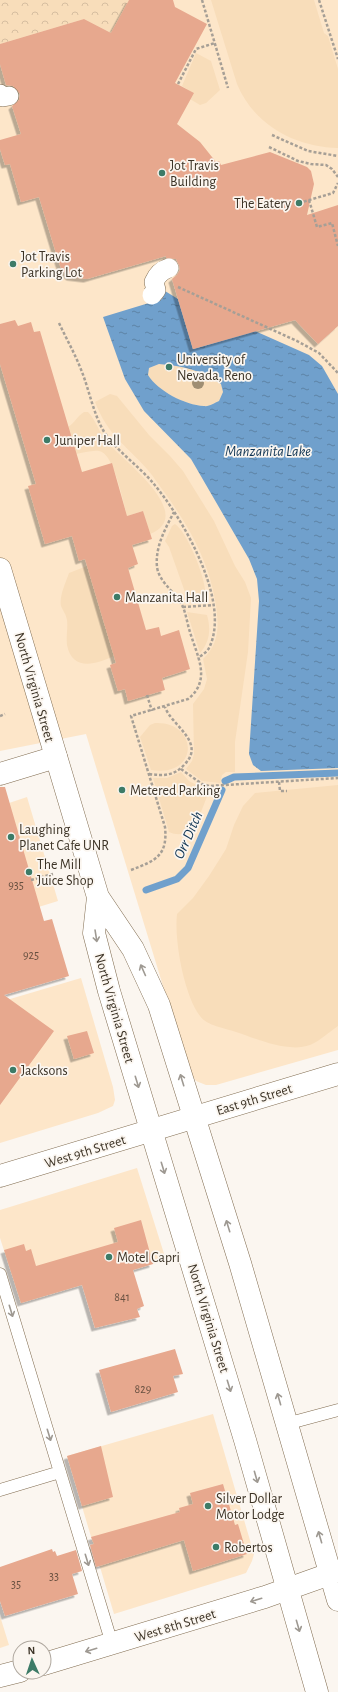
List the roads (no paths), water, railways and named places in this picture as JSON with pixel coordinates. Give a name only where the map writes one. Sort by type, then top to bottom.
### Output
[{"type":"main road","name":"North Virginia Street","points":[[0,568],[98,897],[133,949],[159,1005],[240,1263],[286,1424],[334,1573],[338,1600]]},
{"type":"main road","points":[[0,774],[56,757]]},
{"type":"main road","name":"North Virginia Street","points":[[98,897],[94,933],[109,991],[161,1127],[243,1432],[297,1586],[317,1692]]},
{"type":"main road","name":"East 9th Street","points":[[161,1127],[338,1074]]},
{"type":"main road","name":"West 9th Street","points":[[0,1176],[161,1127]]},
{"type":"main road","name":"West 8th Street","points":[[52,1662],[297,1586],[334,1573]]},
{"type":"main road","points":[[0,1676],[12,1673]]},
{"type":"street","points":[[152,295],[156,290],[154,282],[156,277],[164,270],[171,276]]},
{"type":"lane","points":[[0,1274],[112,1644]]},
{"type":"lane","points":[[286,1424],[338,1410]]},
{"type":"lane","points":[[0,1490],[60,1472]]},
{"type":"water","name":"Manzanita Lake","points":[[165,291],[178,299],[193,349],[255,331],[309,355],[322,366],[338,394],[338,768],[261,771],[253,765],[249,754],[259,601],[257,579],[249,559],[191,459],[144,411],[125,379],[103,317],[162,299]],"holes":[[[159,364],[199,372],[221,384],[223,392],[219,401],[208,406],[197,405],[181,400],[165,392],[152,381],[148,375],[149,368]]]},
{"type":"waterway","name":"Orr Ditch","points":[[225,781],[234,777],[338,773]]},
{"type":"waterway","name":"Orr Ditch","points":[[146,890],[177,879],[188,868],[222,790]]},
{"type":"place","name":"Jot Travis Building","points":[[162,173]]},
{"type":"place","name":"The Eatery","points":[[299,203]]},
{"type":"place","name":"Jot Travis Parking Lot","points":[[13,264]]},
{"type":"place","name":"University of Nevada, Reno","points":[[169,367]]},
{"type":"place","name":"Juniper Hall","points":[[47,440]]},
{"type":"place","name":"Manzanita Hall","points":[[117,597]]},
{"type":"place","name":"Metered Parking","points":[[122,790]]},
{"type":"place","name":"Laughing Planet Cafe UNR","points":[[11,837]]},
{"type":"place","name":"The Mill Juice Shop","points":[[29,872]]},
{"type":"place","name":"Jacksons","points":[[13,1070]]},
{"type":"place","name":"Motel Capri","points":[[109,1257]]},
{"type":"place","name":"Silver Dollar Motor Lodge","points":[[208,1506]]},
{"type":"place","name":"Robertos","points":[[216,1547]]}]
